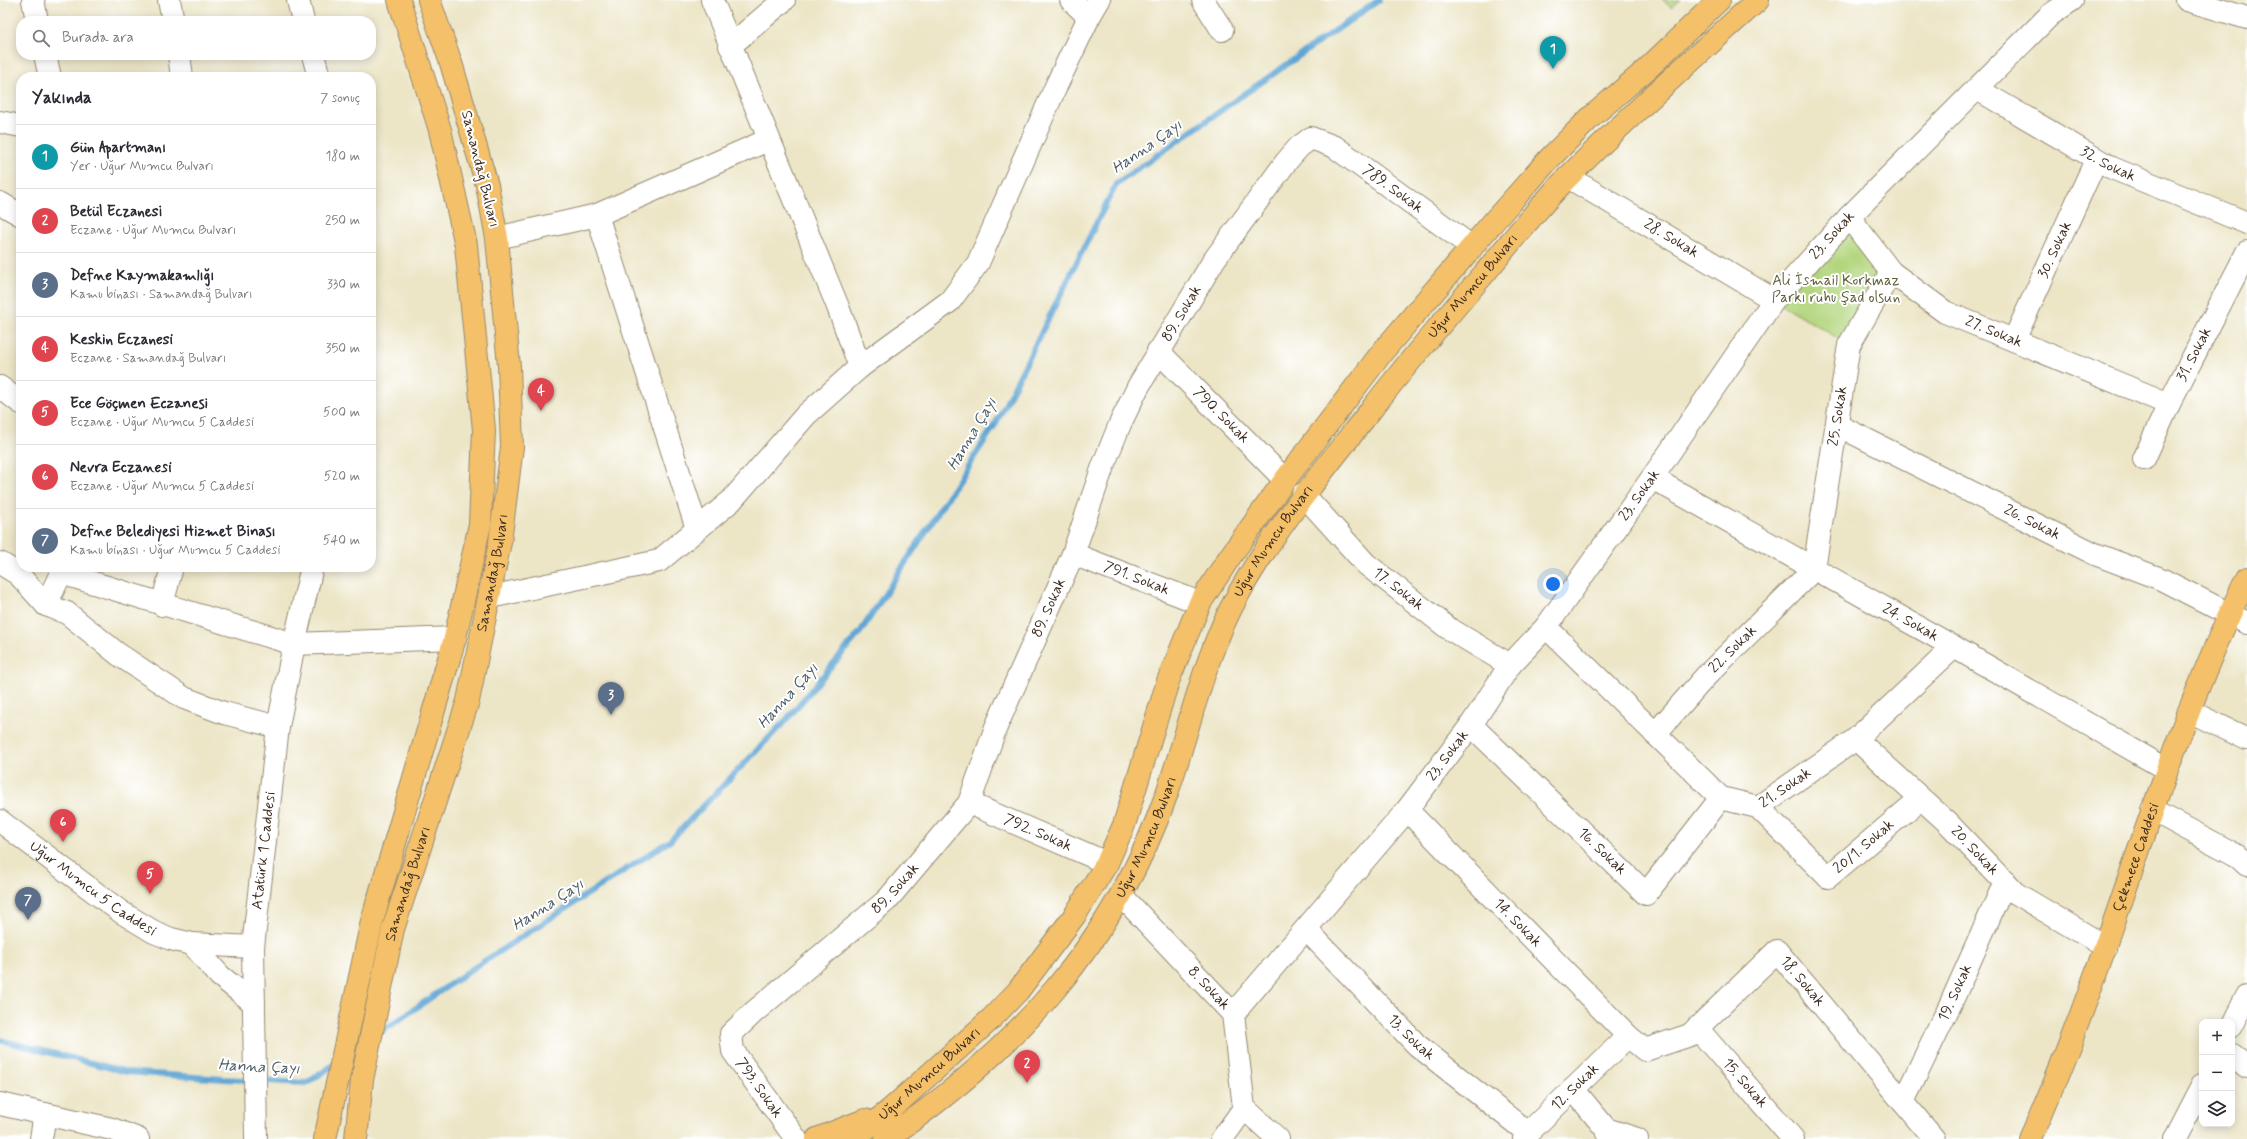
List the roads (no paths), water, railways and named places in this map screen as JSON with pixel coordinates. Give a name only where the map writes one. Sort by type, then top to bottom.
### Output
[{"type":"main road","name":"Samandağ Bulvarı","points":[[326,1133],[372,921],[455,638],[480,524],[484,430],[466,245],[440,130],[399,0]]},
{"type":"main road","name":"Samandağ Bulvarı","points":[[356,1133],[374,1019],[393,929],[468,701],[500,542],[512,446],[509,366],[497,238],[487,185],[451,63],[429,0]]},
{"type":"main road","name":"Uğur Mumcu Bulvarı","points":[[850,1139],[866,1129],[890,1110],[991,1019],[1018,991],[1075,915],[1107,863],[1124,825],[1168,681],[1200,603],[1228,558],[1383,351],[1549,159],[1590,118],[1647,68],[1719,0]]},
{"type":"main road","name":"Uğur Mumcu Bulvarı","points":[[886,1139],[917,1118],[998,1050],[1047,1000],[1080,959],[1121,895],[1146,848],[1157,820],[1222,628],[1239,593],[1303,494],[1399,374],[1568,177],[1660,88],[1758,0]]},
{"type":"main road","points":[[1285,480],[1303,494]]},
{"type":"main road","name":"Çekmece Caddesi","points":[[2030,1139],[2052,1090],[2106,947],[2166,769],[2190,711],[2239,618],[2247,578]]},
{"type":"main road","points":[[817,1139],[890,1110]]},
{"type":"main road","points":[[900,1139],[917,1118]]},
{"type":"street","points":[[32,0],[36,16]]},
{"type":"street","points":[[170,0],[172,16]]},
{"type":"street","points":[[298,0],[303,16]]},
{"type":"street","points":[[712,0],[768,140],[838,307],[860,367]]},
{"type":"street","points":[[730,46],[784,0]]},
{"type":"street","points":[[490,597],[659,561],[731,501],[806,415],[860,367],[950,301],[978,263],[1094,9],[1071,0]]},
{"type":"street","points":[[1204,0],[1222,30]]},
{"type":"street","name":"23. Sokak","points":[[1233,1014],[1407,810],[1470,725],[1510,665],[1546,627],[1652,478],[1774,300],[1849,218],[1977,88],[2050,15],[2072,0]]},
{"type":"street","points":[[2187,0],[2231,6],[2247,18]]},
{"type":"street","points":[[46,60],[49,72]]},
{"type":"street","points":[[180,60],[181,72]]},
{"type":"street","points":[[314,60],[318,72]]},
{"type":"street","name":"32. Sokak","points":[[1977,88],[2096,160],[2112,168],[2247,223]]},
{"type":"street","name":"789. Sokak","points":[[1311,138],[1334,147],[1472,247]]},
{"type":"street","name":"89. Sokak","points":[[731,1034],[754,1012],[887,900],[969,803],[996,727],[1073,554],[1120,424],[1158,351],[1214,260],[1286,162],[1299,147],[1311,138]]},
{"type":"street","points":[[497,238],[597,215],[768,140]]},
{"type":"street","name":"30. Sokak","points":[[2014,340],[2096,160]]},
{"type":"street","name":"28. Sokak","points":[[1568,177],[1774,300]]},
{"type":"street","points":[[0,203],[16,211]]},
{"type":"street","points":[[597,215],[697,529]]},
{"type":"street","name":"27. Sokak","points":[[1849,218],[1891,272],[1945,312],[2169,404]]},
{"type":"street","name":"31. Sokak","points":[[2144,459],[2169,404],[2247,252]]},
{"type":"street","name":"25. Sokak","points":[[1814,570],[1849,345],[1891,272]]},
{"type":"street","name":"790. Sokak","points":[[1158,351],[1285,480]]},
{"type":"street","points":[[0,387],[16,399]]},
{"type":"street","name":"26. Sokak","points":[[1837,425],[2095,554],[2161,579],[2239,618]]},
{"type":"street","name":"24. Sokak","points":[[1652,478],[1954,647],[2166,769]]},
{"type":"street","name":"17. Sokak","points":[[1303,494],[1366,564],[1448,628],[1510,665]]},
{"type":"street","name":"791. Sokak","points":[[1073,554],[1200,603]]},
{"type":"street","points":[[0,563],[18,574],[46,605],[67,614],[118,654],[184,698],[224,713],[278,727]]},
{"type":"street","name":"22. Sokak","points":[[1655,734],[1706,676],[1814,570]]},
{"type":"street","points":[[46,605],[61,572]]},
{"type":"street","points":[[68,572],[162,604],[294,644],[455,638]]},
{"type":"street","points":[[162,604],[171,572]]},
{"type":"street","name":"Atatürk 1 Caddesi","points":[[256,1139],[253,947],[278,727],[294,644],[311,572]]},
{"type":"street","points":[[1546,627],[1721,798]]},
{"type":"street","name":"21. Sokak","points":[[1721,798],[1758,807],[1856,739],[1954,647]]},
{"type":"street","points":[[2190,711],[2247,739]]},
{"type":"street","name":"16. Sokak","points":[[1470,725],[1646,894],[1721,798]]},
{"type":"street","name":"20. Sokak","points":[[1856,739],[1948,823],[2014,893],[2106,947]]},
{"type":"street","name":"20/1. Sokak","points":[[1758,807],[1828,877],[1920,799]]},
{"type":"street","name":"792. Sokak","points":[[969,803],[1107,863]]},
{"type":"street","name":"14. Sokak","points":[[1407,810],[1628,1036]]},
{"type":"street","points":[[2152,810],[2236,855],[2247,865]]},
{"type":"street","name":"Uğur Mumcu 5 Caddesi","points":[[0,821],[121,912],[154,932],[171,939],[192,944],[253,947]]},
{"type":"street","name":"19. Sokak","points":[[1903,1102],[1951,1003],[2005,882]]},
{"type":"street","name":"8. Sokak","points":[[1121,895],[1233,1014],[1244,1108]]},
{"type":"street","name":"13. Sokak","points":[[1306,929],[1417,1046],[1526,1136]]},
{"type":"street","points":[[192,944],[220,976],[254,1003]]},
{"type":"street","name":"18. Sokak","points":[[1628,1036],[1645,1050],[1690,1035],[1776,951],[1934,1139]]},
{"type":"street","points":[[2235,1020],[2247,996]]},
{"type":"street","name":"15. Sokak","points":[[1697,1028],[1794,1139]]},
{"type":"street","name":"793. Sokak","points":[[731,1034],[733,1051],[796,1139]]},
{"type":"street","name":"12. Sokak","points":[[1526,1136],[1628,1036]]},
{"type":"street","points":[[2235,1057],[2247,1067]]},
{"type":"street","points":[[1573,1089],[1608,1134],[1637,1139]]},
{"type":"street","points":[[2174,1139],[2199,1091]]},
{"type":"street","points":[[0,1104],[112,1129],[138,1139]]},
{"type":"street","points":[[1222,1139],[1244,1108],[1278,1139]]},
{"type":"street","points":[[42,1139],[44,1114]]},
{"type":"waterway","name":"Hanna Çayı","points":[[377,1035],[472,969],[670,841],[787,719],[861,631],[996,423],[1116,184],[1379,0]]},
{"type":"waterway","name":"Hanna Çayı","points":[[0,1040],[127,1072],[223,1079],[307,1083],[335,1064]]},
{"type":"place","name":"Gün Apartmanı","points":[[1553,69]]},
{"type":"place","name":"Keskin Eczanesi","points":[[541,411]]},
{"type":"place","name":"Defne Kaymakamlığı","points":[[611,715]]},
{"type":"place","name":"Nevra Eczanesi","points":[[63,842]]},
{"type":"place","name":"Ece Göçmen Eczanesi","points":[[150,894]]},
{"type":"place","name":"Defne Belediyesi Hizmet Binası","points":[[28,920]]},
{"type":"place","name":"Betül Eczanesi","points":[[1027,1083]]},
{"type":"park label","name":"Ali İsmail Korkmaz Parkı ruhu şad olsun","points":[[1836,290]]}]
